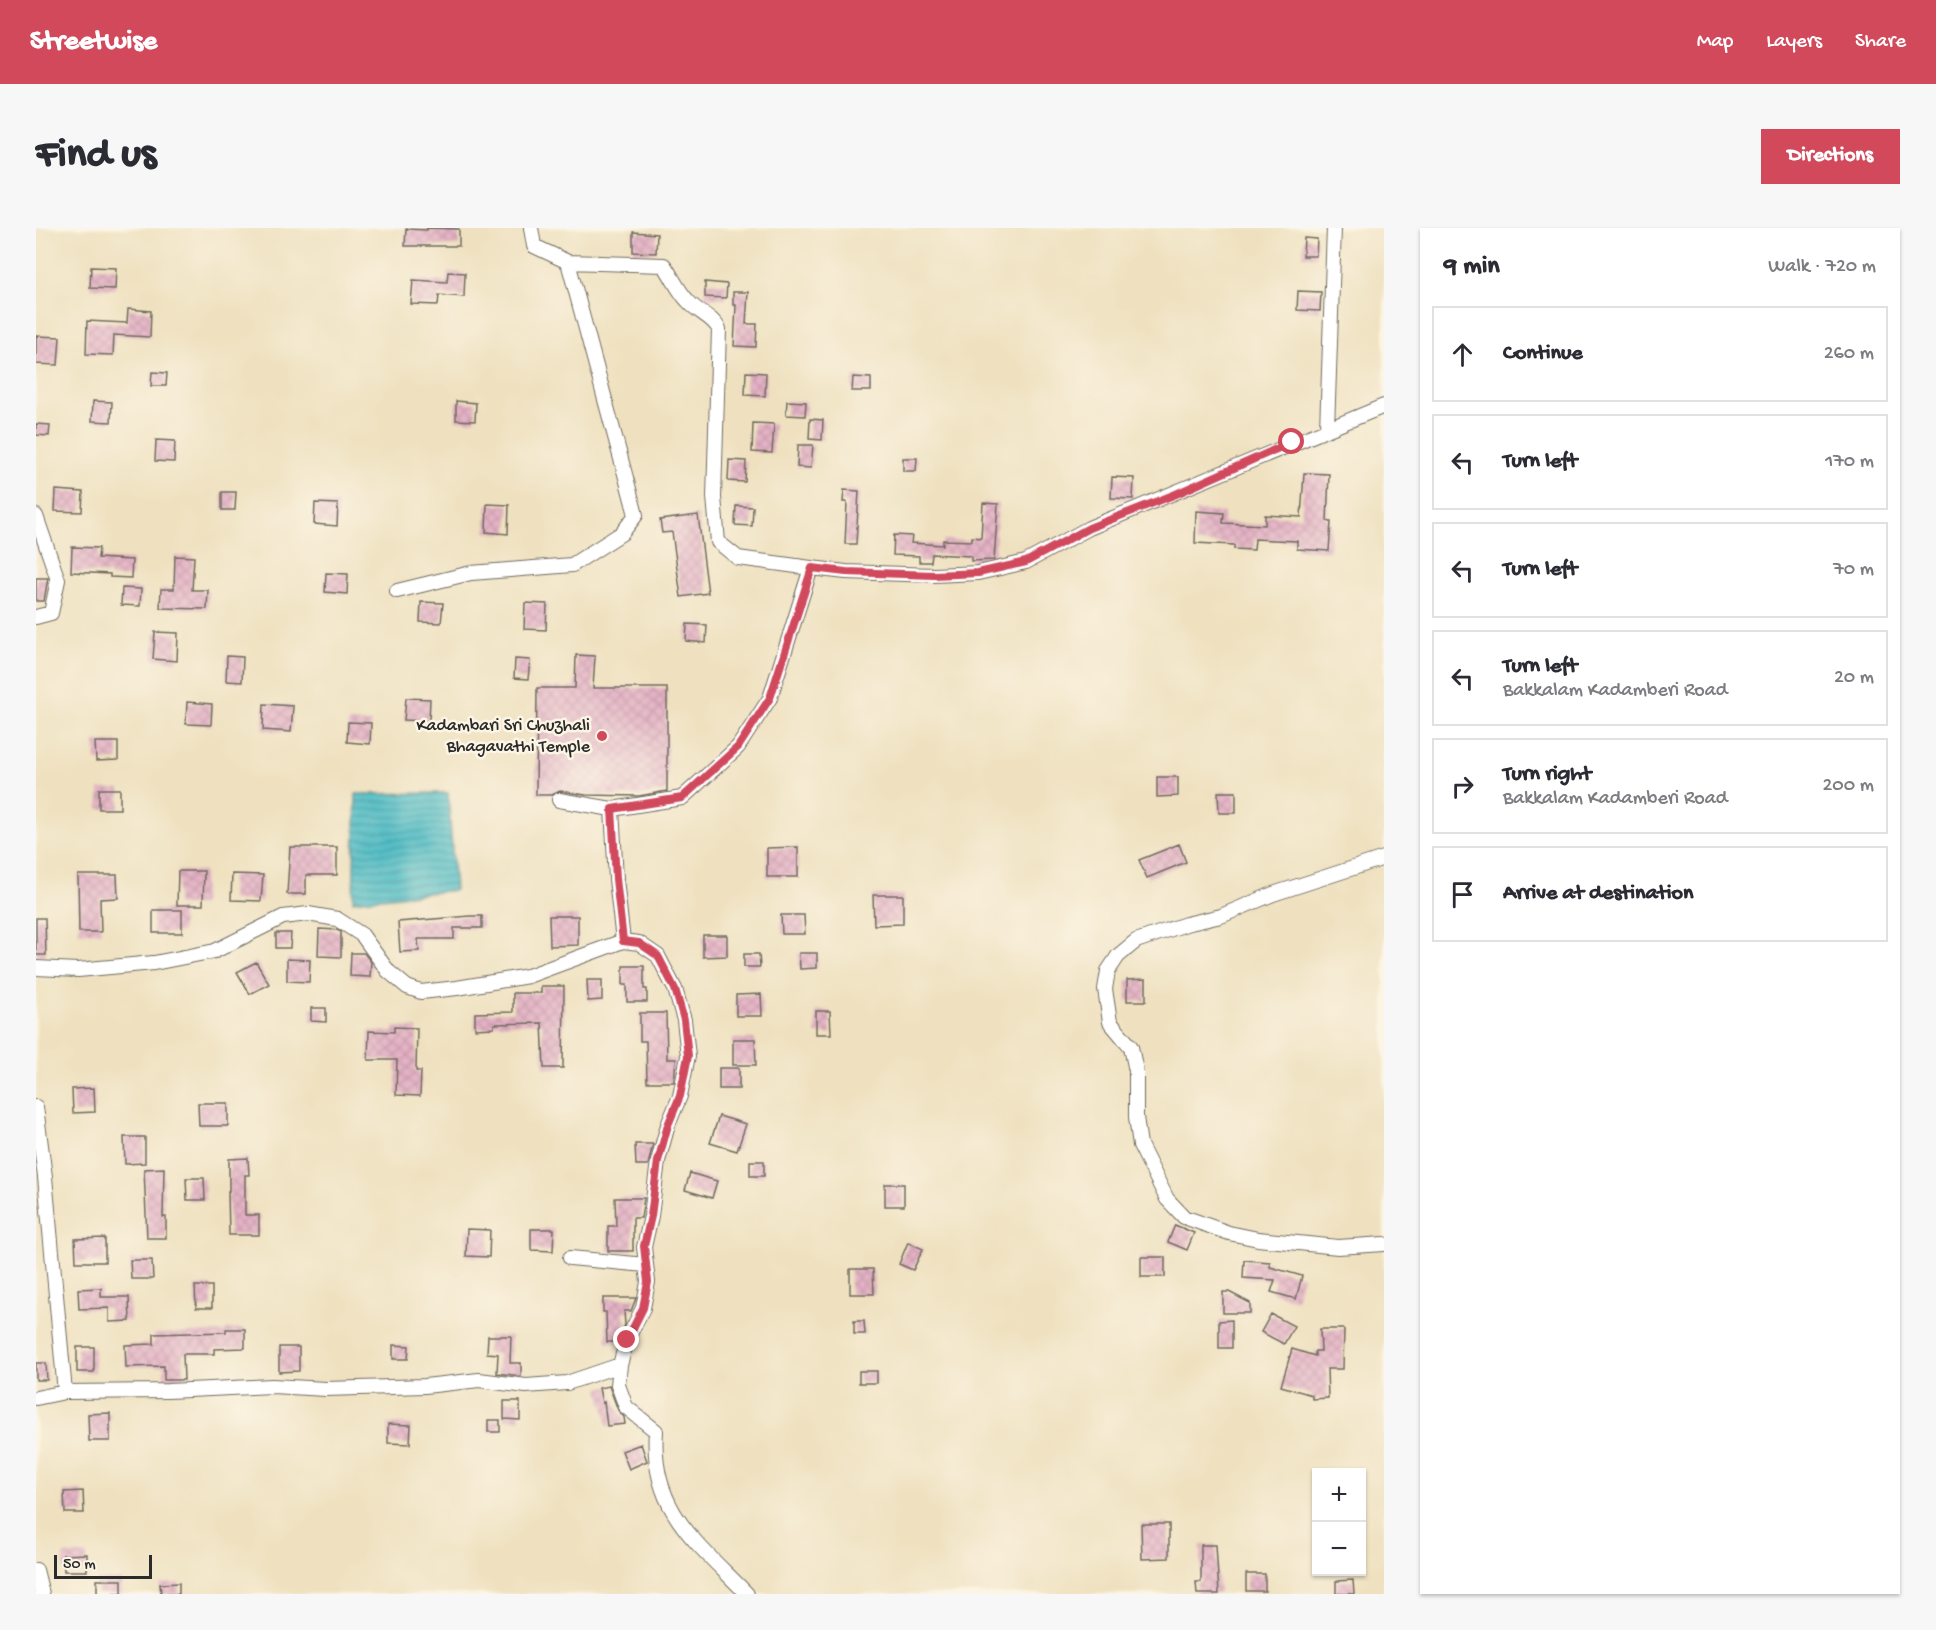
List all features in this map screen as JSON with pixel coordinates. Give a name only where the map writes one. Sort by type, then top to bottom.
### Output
[{"type":"street","points":[[531,228],[534,246],[568,262],[664,264],[686,300],[697,310],[715,320],[719,329],[714,496],[718,542],[738,558],[846,572],[934,575],[978,573],[1026,562],[1089,528],[1176,494],[1384,406]]},
{"type":"street","points":[[1327,429],[1334,228]]},
{"type":"street","points":[[397,591],[471,573],[572,565],[622,533],[636,515],[568,262]]},
{"type":"street","points":[[36,516],[58,580],[51,613],[36,617]]},
{"type":"street","points":[[559,800],[612,809],[682,798],[738,747],[770,698],[812,568]]},
{"type":"street","points":[[612,809],[616,879],[623,941]]},
{"type":"street","points":[[1384,858],[1273,894],[1221,916],[1186,924],[1137,941],[1118,956],[1108,971],[1105,989],[1110,1022],[1131,1047],[1136,1071],[1136,1117],[1140,1145],[1167,1200],[1184,1217],[1229,1233],[1258,1239],[1338,1247],[1384,1244]]},
{"type":"street","points":[[36,968],[78,970],[154,963],[215,951],[283,917],[308,914],[337,919],[362,934],[388,971],[407,987],[421,992],[458,988],[528,975],[623,941],[639,943],[658,956],[675,989],[684,1020],[688,1056],[680,1096],[668,1125],[658,1161],[651,1216],[644,1246],[648,1282],[643,1308],[627,1340],[620,1365],[618,1385],[626,1407],[656,1431],[655,1453],[660,1480],[673,1512],[697,1545],[747,1594]]},
{"type":"street","points":[[36,1107],[45,1177],[65,1392]]},
{"type":"street","points":[[570,1258],[646,1265]]},
{"type":"street","points":[[36,1398],[65,1392],[168,1391],[272,1386],[326,1389],[425,1386],[479,1380],[526,1386],[567,1383],[620,1365]]},
{"type":"street","points":[[36,1570],[42,1594]]},
{"type":"water","points":[[448,793],[455,890],[353,901],[356,794]]},
{"type":"building","points":[[427,228],[459,229],[459,246],[405,246],[406,229],[427,230]]},
{"type":"building","points":[[633,232],[657,234],[656,253],[633,252]]},
{"type":"building","points":[[1304,238],[1317,239],[1316,256],[1303,256]]},
{"type":"building","points":[[91,267],[116,268],[115,289],[90,288]]},
{"type":"building","points":[[448,272],[465,273],[464,297],[439,295],[438,305],[411,304],[413,280],[447,282]]},
{"type":"building","points":[[705,282],[727,284],[726,298],[705,297]]},
{"type":"building","points":[[1298,291],[1321,292],[1320,311],[1297,310]]},
{"type":"building","points":[[733,292],[748,292],[746,324],[757,324],[756,347],[734,346],[736,305],[733,305]]},
{"type":"building","points":[[128,309],[151,311],[150,337],[114,335],[113,355],[86,354],[87,321],[127,323]]},
{"type":"building","points":[[36,336],[60,337],[58,365],[36,364]]},
{"type":"building","points":[[152,372],[167,373],[166,386],[151,386]]},
{"type":"building","points":[[746,372],[766,373],[765,396],[745,395]]},
{"type":"building","points":[[853,377],[871,378],[871,391],[852,391]]},
{"type":"building","points":[[93,401],[112,402],[111,422],[92,421]]},
{"type":"building","points":[[456,401],[476,403],[475,421],[456,420]]},
{"type":"building","points":[[787,401],[806,402],[805,416],[786,415]]},
{"type":"building","points":[[810,419],[823,420],[822,440],[809,439]]},
{"type":"building","points":[[753,423],[774,424],[772,453],[752,452]]},
{"type":"building","points":[[36,424],[50,425],[49,436],[36,435]]},
{"type":"building","points":[[156,440],[175,441],[174,462],[155,461]]},
{"type":"building","points":[[798,445],[813,445],[811,468],[797,467]]},
{"type":"building","points":[[903,458],[917,458],[916,471],[903,471]]},
{"type":"building","points":[[729,460],[746,461],[745,482],[728,481]]},
{"type":"building","points":[[1304,473],[1329,474],[1327,521],[1331,522],[1329,551],[1297,549],[1297,541],[1255,539],[1254,550],[1234,549],[1234,545],[1195,543],[1196,511],[1224,513],[1223,523],[1265,525],[1265,515],[1301,517]]},
{"type":"building","points":[[1112,477],[1134,478],[1133,499],[1111,498]]},
{"type":"building","points":[[56,490],[83,492],[82,512],[55,511]]},
{"type":"building","points":[[844,490],[859,491],[856,544],[845,544],[847,502],[843,502]]},
{"type":"building","points":[[222,492],[236,492],[235,510],[222,510]]},
{"type":"building","points":[[315,503],[338,504],[337,526],[314,524]]},
{"type":"building","points":[[983,503],[998,504],[994,560],[971,561],[971,556],[932,554],[931,562],[919,562],[919,556],[893,555],[894,535],[912,536],[911,543],[943,545],[943,540],[972,541],[972,537],[981,538]]},
{"type":"building","points":[[487,504],[509,505],[508,534],[486,532]]},
{"type":"building","points":[[736,506],[753,507],[752,526],[735,525]]},
{"type":"building","points":[[698,515],[708,593],[681,597],[672,532],[662,533],[660,520]]},
{"type":"building","points":[[72,547],[99,548],[98,558],[132,560],[131,578],[110,577],[110,574],[71,572]]},
{"type":"building","points":[[175,556],[194,557],[192,590],[208,590],[207,609],[160,608],[161,589],[174,589]]},
{"type":"building","points":[[326,573],[348,574],[347,594],[325,592]]},
{"type":"building","points":[[36,578],[48,578],[44,601],[36,601]]},
{"type":"building","points":[[122,588],[141,589],[140,606],[121,605]]},
{"type":"building","points":[[421,602],[443,603],[441,623],[420,622]]},
{"type":"building","points":[[525,603],[547,604],[546,630],[524,629]]},
{"type":"building","points":[[687,624],[707,625],[706,643],[686,641]]},
{"type":"building","points":[[155,632],[178,633],[177,661],[153,659]]},
{"type":"building","name":"Kadambari Sri Chuzhali Bhagavathi Temple","points":[[576,655],[595,656],[593,688],[667,688],[667,791],[639,796],[586,795],[560,791],[552,795],[536,795],[537,688],[575,688]]},
{"type":"building","points":[[227,656],[243,657],[242,682],[226,681]]},
{"type":"building","points":[[515,659],[530,660],[528,679],[514,678]]},
{"type":"building","points":[[406,698],[430,699],[429,721],[404,720]]},
{"type":"building","points":[[187,702],[212,704],[211,725],[186,724]]},
{"type":"building","points":[[264,704],[293,706],[291,732],[263,730]]},
{"type":"building","points":[[348,722],[371,723],[370,744],[347,742]]},
{"type":"building","points":[[95,742],[118,742],[118,760],[96,761]]},
{"type":"building","points":[[1157,777],[1178,777],[1178,796],[1157,797]]},
{"type":"building","points":[[99,789],[120,789],[120,809],[99,809]]},
{"type":"building","points":[[1218,792],[1236,792],[1236,813],[1219,813]]},
{"type":"building","points":[[1179,844],[1186,862],[1147,878],[1139,860]]},
{"type":"building","points":[[290,847],[337,847],[337,875],[306,875],[306,894],[287,894]]},
{"type":"building","points":[[798,847],[798,877],[767,877],[767,848]]},
{"type":"building","points":[[178,871],[204,871],[203,905],[177,905]]},
{"type":"building","points":[[232,874],[263,875],[261,901],[231,900]]},
{"type":"building","points":[[78,875],[117,875],[118,898],[100,899],[101,932],[79,932]]},
{"type":"building","points":[[873,895],[903,895],[903,924],[874,925]]},
{"type":"building","points":[[153,910],[182,910],[182,933],[153,933]]},
{"type":"building","points":[[781,915],[804,915],[805,934],[782,934]]},
{"type":"building","points":[[482,916],[482,928],[454,928],[454,939],[418,939],[419,951],[400,952],[398,922]]},
{"type":"building","points":[[549,916],[578,916],[578,945],[550,946]]},
{"type":"building","points":[[36,918],[45,918],[46,955],[36,955]]},
{"type":"building","points":[[319,929],[341,932],[341,957],[318,956]]},
{"type":"building","points":[[276,933],[291,933],[290,948],[276,948]]},
{"type":"building","points":[[703,935],[727,935],[727,956],[703,957]]},
{"type":"building","points":[[351,953],[364,953],[371,962],[370,977],[350,976]]},
{"type":"building","points":[[799,953],[817,953],[817,968],[800,969]]},
{"type":"building","points":[[744,954],[759,954],[760,967],[744,967]]},
{"type":"building","points":[[287,959],[310,960],[309,982],[287,981]]},
{"type":"building","points":[[256,962],[269,984],[250,994],[237,972]]},
{"type":"building","points":[[623,966],[644,966],[644,989],[647,989],[647,1002],[627,1002],[627,985],[623,985]]},
{"type":"building","points":[[1146,979],[1146,1001],[1127,1001],[1127,980]]},
{"type":"building","points":[[587,980],[602,980],[602,1000],[588,1001]]},
{"type":"building","points":[[541,986],[564,986],[563,1068],[544,1068],[542,1023],[494,1024],[494,1028],[475,1029],[475,1013],[513,1012],[513,993],[541,993]]},
{"type":"building","points":[[761,994],[762,1016],[736,1016],[736,995]]},
{"type":"building","points":[[311,1008],[326,1008],[326,1022],[311,1021]]},
{"type":"building","points":[[816,1011],[830,1011],[831,1034],[816,1034]]},
{"type":"building","points":[[640,1013],[666,1013],[667,1059],[676,1059],[674,1082],[647,1082],[646,1041],[640,1041]]},
{"type":"building","points":[[394,1027],[417,1028],[416,1071],[421,1071],[420,1096],[396,1095],[397,1060],[368,1060],[369,1031],[394,1032]]},
{"type":"building","points":[[733,1039],[755,1039],[756,1065],[733,1065]]},
{"type":"building","points":[[719,1068],[739,1068],[739,1089],[719,1089]]},
{"type":"building","points":[[94,1088],[95,1112],[73,1113],[72,1089]]},
{"type":"building","points":[[198,1103],[228,1103],[228,1126],[199,1126]]},
{"type":"building","points":[[719,1116],[746,1124],[737,1151],[710,1143]]},
{"type":"building","points":[[124,1137],[145,1137],[145,1163],[125,1164]]},
{"type":"building","points":[[635,1144],[653,1144],[648,1165],[636,1165]]},
{"type":"building","points":[[248,1158],[249,1175],[245,1175],[245,1215],[259,1215],[259,1235],[229,1235],[229,1159]]},
{"type":"building","points":[[750,1161],[764,1161],[764,1176],[750,1176]]},
{"type":"building","points":[[164,1168],[163,1217],[166,1217],[166,1238],[147,1238],[144,1169]]},
{"type":"building","points":[[690,1173],[717,1181],[712,1198],[685,1190]]},
{"type":"building","points":[[186,1178],[204,1178],[205,1200],[187,1200]]},
{"type":"building","points":[[885,1184],[904,1184],[904,1206],[885,1206]]},
{"type":"building","points":[[615,1198],[644,1198],[641,1218],[633,1218],[633,1251],[608,1251],[608,1226],[616,1226]]},
{"type":"building","points":[[1175,1225],[1194,1233],[1187,1250],[1168,1242]]},
{"type":"building","points":[[467,1229],[490,1230],[489,1257],[466,1256]]},
{"type":"building","points":[[531,1229],[554,1229],[553,1251],[531,1250]]},
{"type":"building","points":[[105,1238],[105,1262],[76,1262],[75,1239]]},
{"type":"building","points":[[908,1242],[923,1249],[913,1270],[899,1264]]},
{"type":"building","points":[[1141,1257],[1165,1257],[1165,1277],[1141,1277]]},
{"type":"building","points":[[130,1260],[152,1260],[153,1279],[131,1279]]},
{"type":"building","points":[[1244,1260],[1270,1262],[1270,1267],[1302,1276],[1296,1299],[1271,1292],[1275,1280],[1243,1278]]},
{"type":"building","points":[[850,1269],[873,1269],[874,1294],[850,1294]]},
{"type":"building","points":[[195,1286],[212,1286],[212,1308],[196,1308]]},
{"type":"building","points":[[101,1288],[101,1297],[129,1297],[130,1321],[109,1322],[109,1308],[79,1309],[78,1289]]},
{"type":"building","points":[[1223,1292],[1229,1292],[1250,1303],[1250,1313],[1223,1313]]},
{"type":"building","points":[[603,1298],[636,1298],[631,1311],[624,1311],[625,1325],[617,1342],[607,1342]]},
{"type":"building","points":[[1271,1314],[1294,1326],[1284,1344],[1261,1332]]},
{"type":"building","points":[[1232,1320],[1232,1348],[1219,1348],[1219,1321]]},
{"type":"building","points":[[854,1321],[864,1321],[865,1334],[854,1334]]},
{"type":"building","points":[[226,1329],[245,1329],[245,1348],[214,1349],[214,1354],[183,1354],[184,1380],[164,1380],[164,1366],[126,1367],[125,1345],[154,1344],[154,1334],[226,1332]]},
{"type":"building","points":[[1320,1329],[1344,1329],[1343,1369],[1327,1369],[1328,1398],[1312,1399],[1312,1395],[1281,1386],[1292,1349],[1315,1356],[1315,1351],[1321,1351]]},
{"type":"building","points":[[488,1336],[511,1336],[510,1363],[521,1363],[521,1376],[497,1373],[498,1354],[487,1353]]},
{"type":"building","points":[[393,1345],[409,1346],[408,1359],[393,1359]]},
{"type":"building","points":[[77,1347],[94,1347],[94,1372],[77,1372]]},
{"type":"building","points":[[279,1347],[299,1347],[299,1371],[279,1372]]},
{"type":"building","points":[[36,1363],[46,1363],[47,1380],[36,1380]]},
{"type":"building","points":[[859,1371],[877,1371],[877,1383],[859,1383]]},
{"type":"building","points":[[609,1386],[625,1424],[607,1426],[604,1402],[602,1403],[599,1388]]},
{"type":"building","points":[[504,1401],[520,1401],[520,1420],[504,1419]]},
{"type":"building","points":[[110,1413],[110,1441],[89,1441],[88,1414]]},
{"type":"building","points":[[488,1420],[500,1420],[500,1432],[488,1432]]},
{"type":"building","points":[[388,1424],[411,1425],[410,1444],[388,1443]]},
{"type":"building","points":[[641,1444],[647,1461],[629,1469],[622,1451]]},
{"type":"building","points":[[83,1491],[84,1513],[65,1513],[64,1492]]},
{"type":"building","points":[[1141,1524],[1169,1524],[1169,1558],[1142,1559]]},
{"type":"building","points":[[1201,1545],[1216,1545],[1219,1594],[1197,1594],[1196,1582],[1201,1582]]},
{"type":"building","points":[[87,1554],[87,1571],[64,1571],[63,1555]]},
{"type":"building","points":[[1246,1574],[1265,1574],[1265,1591],[1246,1591]]},
{"type":"building","points":[[97,1580],[122,1580],[122,1594],[97,1594]]},
{"type":"building","points":[[1353,1580],[1354,1594],[1336,1594],[1336,1581]]},
{"type":"building","points":[[179,1583],[179,1594],[161,1594],[160,1584]]},
{"type":"place","name":"Kadambari Sri Chuzhali Bhagavathi Temple","points":[[602,736]]},
{"type":"route","points":[[627,1340],[643,1308],[648,1282],[644,1246],[651,1216],[658,1161],[668,1125],[680,1096],[688,1056],[684,1020],[675,989],[658,956],[639,943],[623,941],[616,879],[612,809],[682,798],[738,747],[770,698],[812,568],[846,572],[934,575],[978,573],[1026,562],[1089,528],[1176,494],[1292,442]]}]
